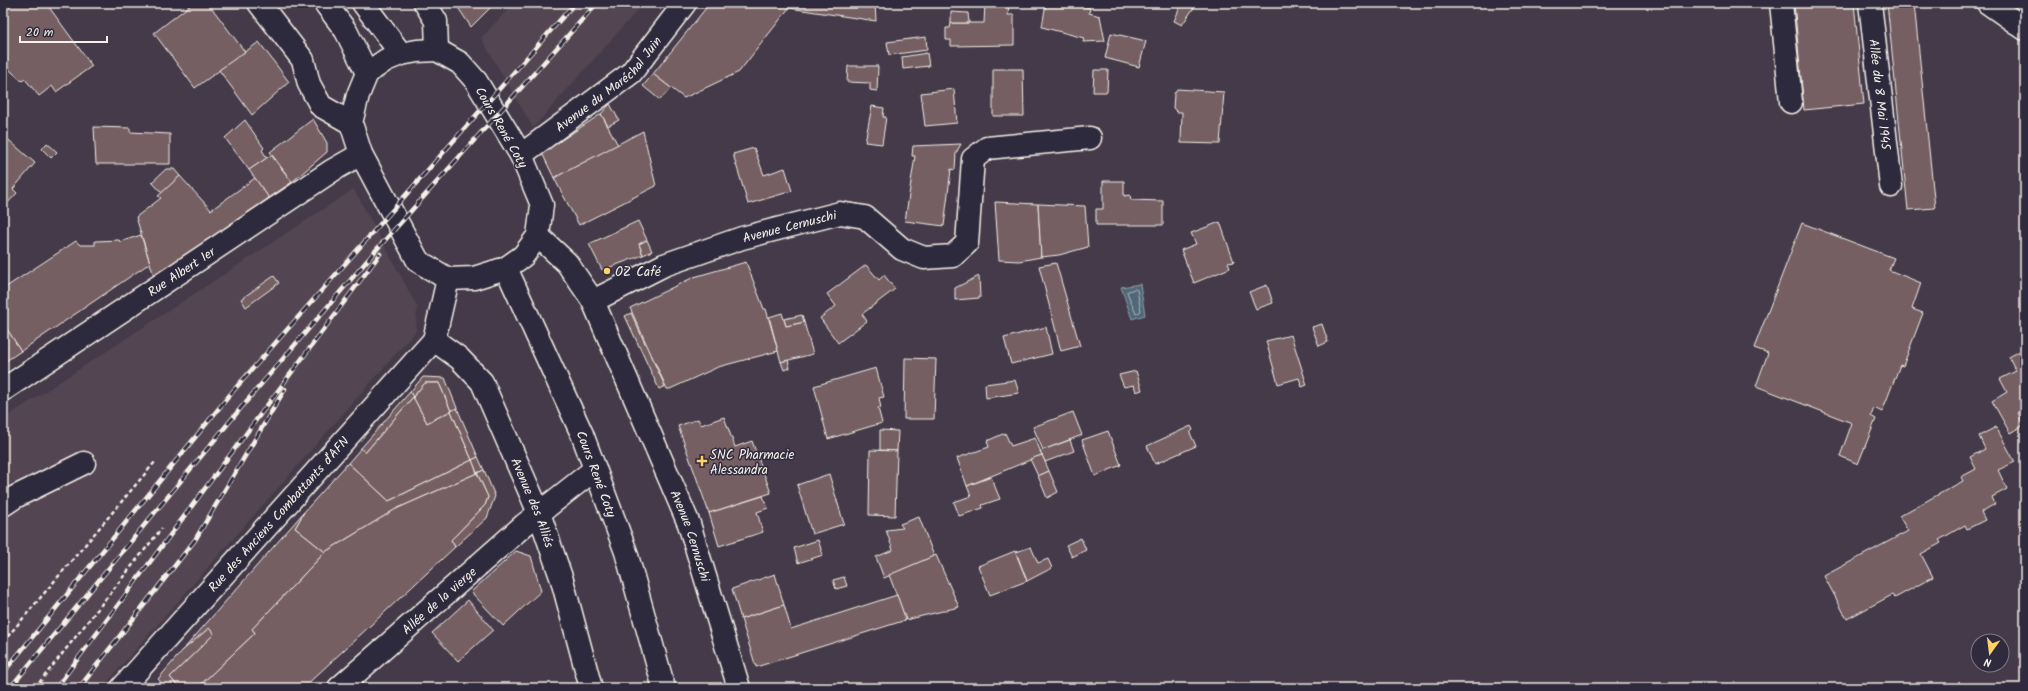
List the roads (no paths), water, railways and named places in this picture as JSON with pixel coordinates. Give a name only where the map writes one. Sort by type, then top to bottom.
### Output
[{"type":"street","points":[[259,3],[303,60],[309,84],[321,106],[351,123]]},
{"type":"street","points":[[324,3],[346,31],[367,73]]},
{"type":"street","points":[[363,3],[400,54]]},
{"type":"street","points":[[425,3],[436,21],[437,50],[400,54],[386,60],[367,73],[358,95],[351,123],[361,154],[418,261],[448,279],[434,340]]},
{"type":"street","name":"Avenue du Maréchal Juin","points":[[521,155],[631,73],[685,3]]},
{"type":"street","points":[[1781,3],[1791,102]]},
{"type":"street","name":"Allée du 8 Mai 1945","points":[[1870,3],[1891,186]]},
{"type":"street","points":[[1988,3],[2025,29]]},
{"type":"street","name":"Cours René Coty","points":[[437,50],[460,63],[476,81],[521,155],[542,205],[538,236],[523,256],[506,268],[474,278],[448,279]]},
{"type":"street","name":"Avenue Cernuschi","points":[[593,301],[664,265],[742,238],[840,213],[865,217],[902,249],[924,258],[953,256],[967,243],[973,159],[987,148],[1090,138]]},
{"type":"street","name":"Rue Albert 1er","points":[[3,390],[334,170],[361,154]]},
{"type":"street","name":"Avenue Cernuschi","points":[[538,236],[567,263],[593,301],[689,524],[739,688]]},
{"type":"street","name":"Cours René Coty","points":[[506,268],[582,434],[626,552],[664,688]]},
{"type":"street","name":"Avenue des Alliés","points":[[434,340],[459,358],[482,382],[539,513],[562,580],[591,688]]},
{"type":"street","name":"Rue des Anciens Combattants d'AFN","points":[[122,688],[434,340]]},
{"type":"street","points":[[3,505],[15,496],[84,463]]},
{"type":"street","name":"Allée de la vierge","points":[[339,688],[539,513],[595,469]]},
{"type":"water","points":[[1140,284],[1145,315],[1132,319],[1121,287]]},
{"type":"railway","points":[[3,673],[233,391],[575,3]]},
{"type":"railway","points":[[10,688],[245,403],[377,249],[597,3]]},
{"type":"railway","points":[[56,688],[380,254]]},
{"type":"railway","points":[[79,688],[195,540],[285,389]]},
{"type":"place","name":"OZ Café","points":[[607,271]]},
{"type":"place","name":"SNC Pharmacie Alessandra","points":[[702,461]]}]
